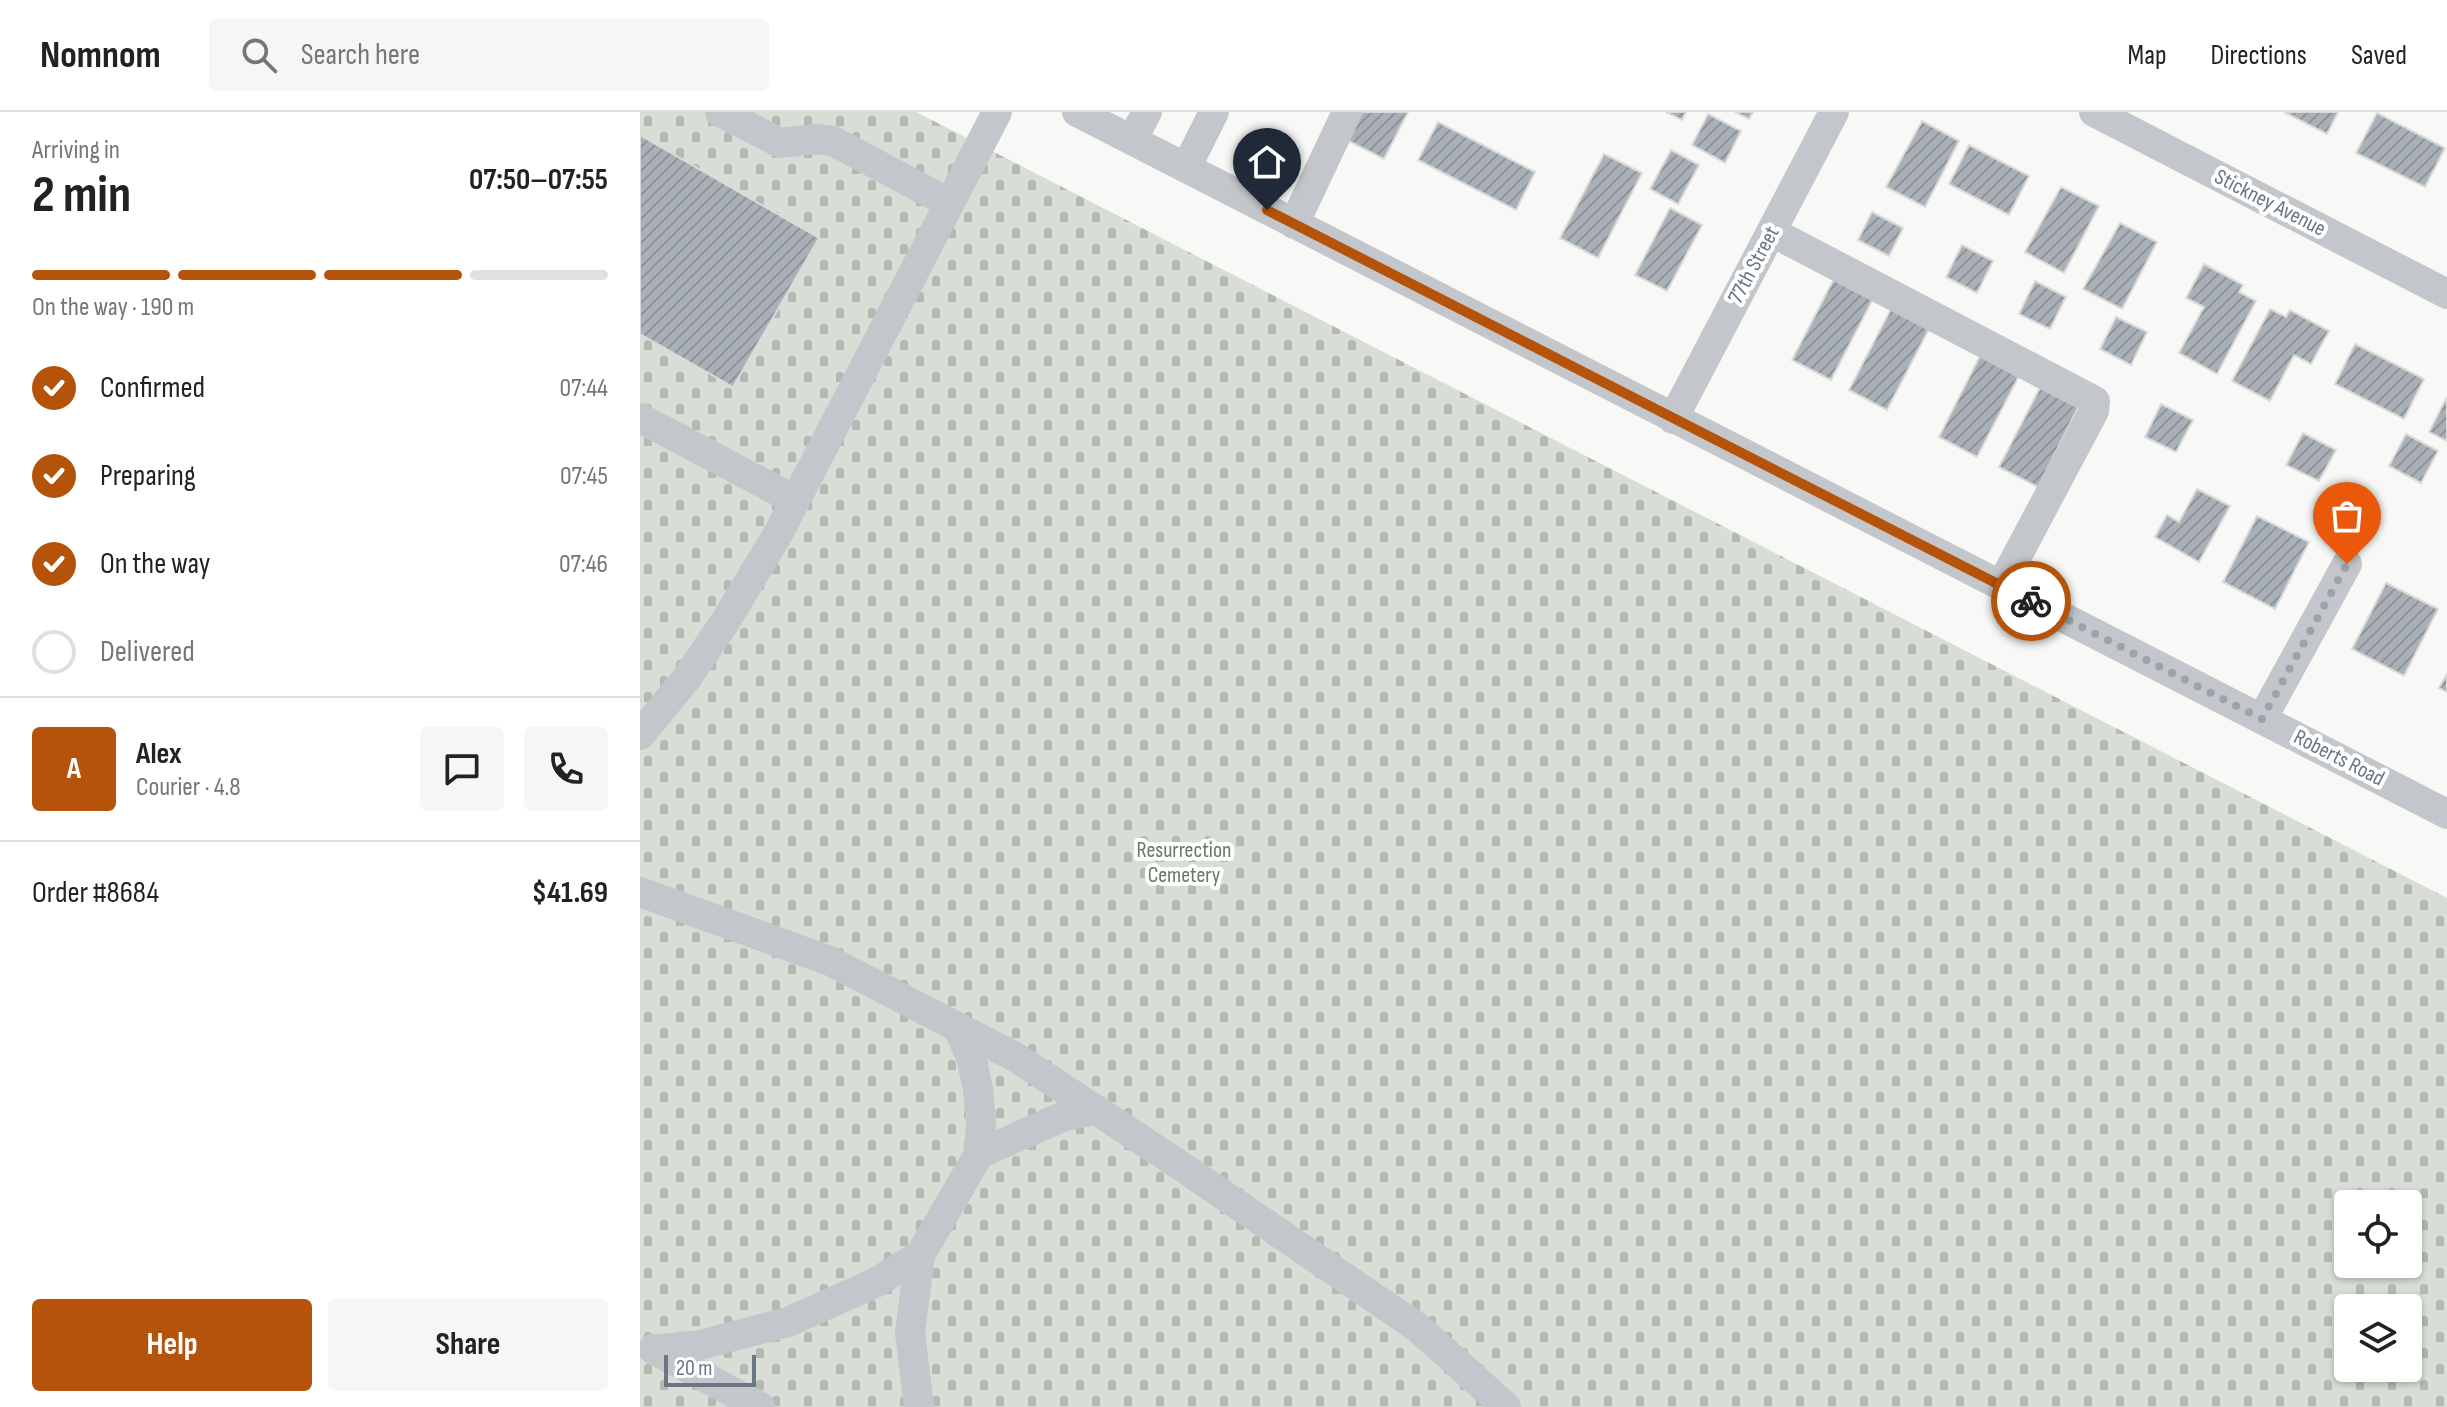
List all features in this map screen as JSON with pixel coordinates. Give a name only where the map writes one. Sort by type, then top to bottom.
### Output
[{"type":"street","points":[[720,112],[780,143],[816,139],[833,141],[949,203]]},
{"type":"street","points":[[640,735],[686,679],[725,622],[795,500],[997,112]]},
{"type":"street","name":"Roberts Road","points":[[1077,112],[2447,814]]},
{"type":"street","points":[[1132,140],[1147,112]]},
{"type":"street","points":[[1186,168],[1214,112]]},
{"type":"street","points":[[1294,224],[1347,112]]},
{"type":"street","name":"77th Street","points":[[1673,419],[1834,112]]},
{"type":"street","name":"Stickney Avenue","points":[[2094,112],[2447,294]]},
{"type":"street","points":[[1772,232],[2095,401],[2094,411],[2001,586]]},
{"type":"street","points":[[640,418],[795,500]]},
{"type":"street","points":[[2262,719],[2347,564]]},
{"type":"street","points":[[640,892],[830,961],[1017,1058],[1417,1327],[1506,1407]]},
{"type":"street","points":[[919,1407],[910,1333],[920,1255],[979,1154],[981,1123],[978,1089],[971,1057],[958,1028]]},
{"type":"street","points":[[979,1154],[1064,1116],[1096,1110]]},
{"type":"street","points":[[647,1346],[700,1345],[788,1322],[877,1282],[920,1255]]},
{"type":"street","points":[[647,1346],[760,1407]]},
{"type":"green space","name":"Resurrection Cemetery","points":[[640,112],[916,112],[2447,898],[2447,1407],[640,1407]]},
{"type":"building","points":[[1362,112],[1408,112],[1384,159],[1347,140]]},
{"type":"building","points":[[1666,112],[1686,112],[1682,120]]},
{"type":"building","points":[[1735,112],[1753,112],[1749,119]]},
{"type":"building","points":[[2284,112],[2338,112],[2327,134]]},
{"type":"building","points":[[2377,113],[2445,148],[2425,187],[2356,153]]},
{"type":"building","points":[[1708,114],[1741,131],[1725,163],[1692,145]]},
{"type":"building","points":[[1922,121],[1959,141],[1925,207],[1886,187]]},
{"type":"building","points":[[1438,122],[1535,172],[1516,210],[1418,160]]},
{"type":"building","points":[[640,135],[819,238],[733,387],[640,334]]},
{"type":"building","points":[[1969,145],[2029,176],[2009,215],[1949,184]]},
{"type":"building","points":[[1671,150],[1699,165],[1678,204],[1650,189]]},
{"type":"building","points":[[1604,154],[1642,173],[1598,258],[1560,238]]},
{"type":"building","points":[[2061,187],[2099,206],[2064,273],[2025,252]]},
{"type":"building","points":[[1670,208],[1702,225],[1667,291],[1635,275]]},
{"type":"building","points":[[1872,212],[1903,228],[1889,256],[1858,240]]},
{"type":"building","points":[[2120,223],[2157,242],[2122,309],[2083,289]]},
{"type":"building","points":[[1962,245],[1993,261],[1977,293],[1946,277]]},
{"type":"building","points":[[2204,264],[2243,285],[2239,292],[2256,301],[2217,374],[2179,353],[2204,307],[2186,298]]},
{"type":"building","points":[[1836,275],[1875,295],[1831,380],[1792,360]]},
{"type":"building","points":[[2035,281],[2066,297],[2050,329],[2019,314]]},
{"type":"building","points":[[1893,305],[1931,325],[1887,410],[1849,390]]},
{"type":"building","points":[[2270,309],[2286,317],[2290,310],[2329,331],[2311,364],[2294,355],[2270,401],[2232,381]]},
{"type":"building","points":[[2116,317],[2147,332],[2131,365],[2100,349]]},
{"type":"building","points":[[2355,344],[2424,379],[2404,419],[2335,384]]},
{"type":"building","points":[[1982,352],[2021,372],[1977,457],[1939,437]]},
{"type":"building","points":[[2043,382],[2081,402],[2038,487],[1999,467]]},
{"type":"building","points":[[2447,397],[2447,441],[2429,432]]},
{"type":"building","points":[[2161,404],[2193,420],[2176,452],[2145,437]]},
{"type":"building","points":[[2303,433],[2336,450],[2319,481],[2286,465]]},
{"type":"building","points":[[2406,434],[2438,451],[2421,483],[2389,466]]},
{"type":"building","points":[[2197,489],[2230,506],[2199,562],[2155,537],[2167,515],[2179,522]]},
{"type":"building","points":[[2257,516],[2309,542],[2275,609],[2223,582]]},
{"type":"building","points":[[2386,583],[2438,609],[2404,676],[2352,649]]},
{"type":"building","points":[[2447,674],[2447,692],[2439,688]]},
{"type":"way so far","points":[[2031,601],[2262,719],[2347,564]]},
{"type":"route","points":[[1267,210],[2031,601]]}]
